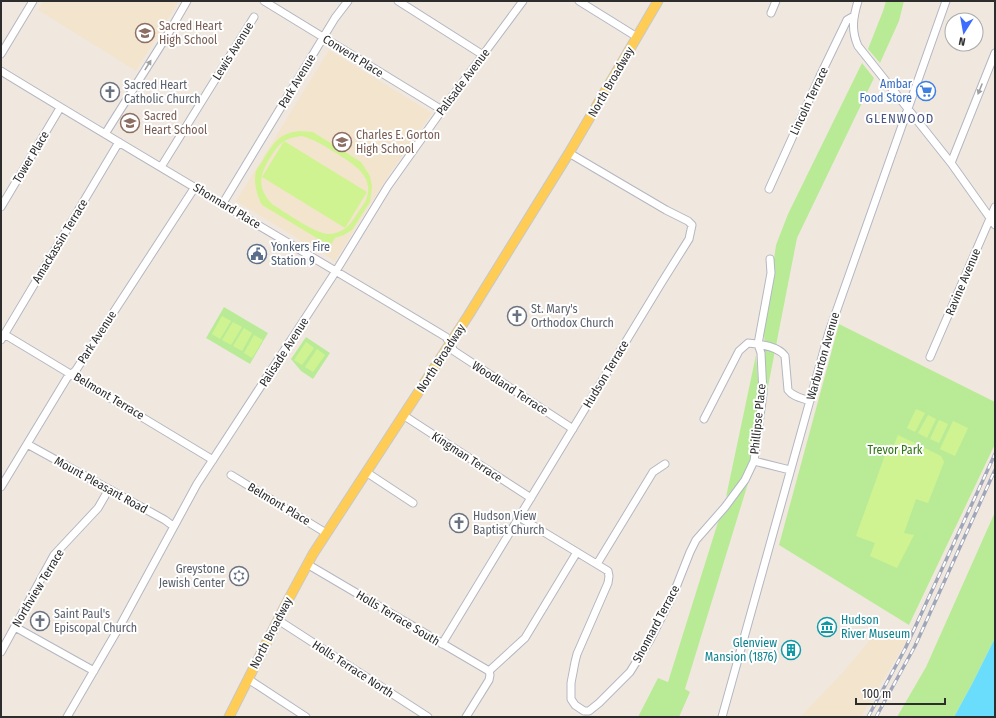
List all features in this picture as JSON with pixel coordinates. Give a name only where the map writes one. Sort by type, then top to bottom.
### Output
[{"type":"main road","name":"North Broadway","points":[[229,717],[307,564],[450,344],[569,154],[658,1]]},
{"type":"street","points":[[1,54],[33,1]]},
{"type":"street","points":[[105,134],[187,1]]},
{"type":"street","name":"Convent Place","points":[[264,1],[442,110]]},
{"type":"street","name":"Park Avenue","points":[[223,203],[335,18],[348,1]]},
{"type":"street","points":[[398,1],[483,55]]},
{"type":"street","name":"Palisade Avenue","points":[[67,717],[121,624],[197,484],[336,272],[388,186],[523,1]]},
{"type":"street","points":[[580,1],[637,37]]},
{"type":"street","points":[[771,13],[776,1]]},
{"type":"street","points":[[858,1],[854,16],[853,35],[858,46],[951,162],[995,226]]},
{"type":"street","name":"Warburton Avenue","points":[[722,717],[829,332],[946,1]]},
{"type":"street","name":"Lewis Avenue","points":[[161,167],[254,16]]},
{"type":"street","name":"Lincoln Terrace","points":[[769,189],[841,32],[847,20],[854,16]]},
{"type":"street","points":[[951,162],[995,53]]},
{"type":"street","name":"Shonnard Place","points":[[1,72],[446,337],[450,344]]},
{"type":"street","name":"Tower Place","points":[[1,207],[60,108]]},
{"type":"street","name":"Amackassin Terrace","points":[[3,337],[119,142]]},
{"type":"street","name":"Hudson Terrace","points":[[442,644],[689,239],[692,225],[688,221],[666,210],[569,154]]},
{"type":"street","name":"Park Avenue","points":[[1,487],[68,378],[76,370],[195,187]]},
{"type":"street","name":"Ravine Avenue","points":[[930,357],[995,207]]},
{"type":"street","name":"Phillipse Place","points":[[754,461],[763,394],[761,353],[758,344],[771,273],[770,259]]},
{"type":"street","name":"Belmont Terrace","points":[[3,337],[72,374],[213,460]]},
{"type":"street","points":[[704,419],[739,352],[748,343],[777,349],[782,352],[785,356],[788,390],[795,396],[810,401]]},
{"type":"street","name":"Woodland Terrace","points":[[450,344],[454,351],[573,429]]},
{"type":"street","name":"Kingman Terrace","points":[[403,416],[531,498]]},
{"type":"street","name":"Mount Pleasant Road","points":[[27,444],[165,520],[173,526]]},
{"type":"street","points":[[754,461],[790,470]]},
{"type":"street","name":"Shonnard Terrace","points":[[519,518],[608,571],[608,583],[577,654],[571,683],[571,699],[582,714],[589,711],[599,703],[630,672],[650,640],[673,595],[696,540],[740,488],[754,461]]},
{"type":"street","points":[[597,564],[653,472],[665,464]]},
{"type":"street","points":[[366,472],[413,503]]},
{"type":"street","name":"Belmont Place","points":[[231,475],[326,533]]},
{"type":"street","name":"Northview Terrace","points":[[1,652],[54,555],[98,508],[109,489]]},
{"type":"street","points":[[466,717],[489,680],[489,672],[525,638],[577,552]]},
{"type":"street","name":"Holls Terrace South","points":[[307,564],[489,672]]},
{"type":"street","name":"Holls Terrace North","points":[[278,620],[428,717]]},
{"type":"street","points":[[14,626],[94,671]]},
{"type":"street","points":[[248,679],[306,717]]},
{"type":"shaded area","points":[[43,1],[179,1],[136,71],[38,10]]},
{"type":"shaded area","name":"Charles E. Gorton High School","points":[[329,50],[432,113],[392,170],[335,261],[236,201]]},
{"type":"shaded area","points":[[885,629],[896,629],[910,635],[861,717],[800,717],[843,672],[873,636]]},
{"type":"green space","points":[[886,1],[904,1],[899,21],[880,63],[868,49]]},
{"type":"green space","points":[[862,63],[874,78],[797,238],[766,397],[764,329],[776,245],[788,214]]},
{"type":"green space","points":[[293,132],[313,132],[361,162],[370,176],[372,186],[370,202],[352,230],[335,238],[330,246],[262,205],[257,193],[255,175],[257,169],[275,143],[283,136]],"holes":[[[301,136],[319,143],[356,167],[366,178],[368,193],[365,202],[353,221],[344,229],[332,234],[322,233],[315,230],[272,204],[264,193],[261,182],[266,164],[279,145],[291,138]]]},
{"type":"green space","points":[[284,141],[367,192],[345,228],[262,177]]},
{"type":"green space","points":[[224,307],[268,333],[250,364],[206,338]]},
{"type":"green space","points":[[222,316],[231,321],[220,339],[212,334]]},
{"type":"green space","points":[[233,322],[242,327],[231,345],[222,340]]},
{"type":"green space","name":"Trevor Park","points":[[839,324],[995,402],[995,444],[909,625],[779,545]]},
{"type":"green space","points":[[244,328],[252,333],[242,351],[233,346]]},
{"type":"green space","points":[[254,335],[263,340],[252,358],[244,353]]},
{"type":"green space","points":[[306,337],[330,353],[313,379],[301,371],[291,359]]},
{"type":"green space","points":[[306,342],[314,348],[302,365],[294,360]]},
{"type":"green space","points":[[317,349],[325,355],[313,372],[305,367]]},
{"type":"green space","points":[[756,355],[759,394],[751,458],[738,486],[726,497]]},
{"type":"green space","points":[[916,409],[925,413],[915,432],[907,428]]},
{"type":"green space","points":[[928,415],[936,419],[927,438],[918,433]]},
{"type":"green space","points":[[939,420],[948,424],[939,443],[930,439]]},
{"type":"green space","points":[[953,421],[968,428],[955,456],[940,449]]},
{"type":"green space","points":[[898,435],[941,456],[944,462],[928,503],[916,499],[904,533],[914,535],[897,568],[870,556],[875,543],[856,536],[889,444],[894,445]]},
{"type":"green space","points":[[749,480],[685,689],[690,692],[679,717],[638,717],[658,678],[668,682],[718,522]]},
{"type":"green space","points":[[995,512],[995,638],[954,717],[897,717],[926,667]]},
{"type":"water","points":[[995,638],[995,717],[954,717],[972,684]]},
{"type":"railway","points":[[868,717],[905,649],[995,454]]},
{"type":"railway","points":[[876,717],[915,646],[995,470]]},
{"type":"place","name":"Sacred Heart High School","points":[[145,33]]},
{"type":"place","name":"Ambar Food Store","points":[[926,91]]},
{"type":"place","name":"Sacred Heart Catholic Church","points":[[110,92]]},
{"type":"place","name":"Sacred Heart School","points":[[130,123]]},
{"type":"place","name":"Charles E. Gorton High School","points":[[342,142]]},
{"type":"place","name":"Yonkers Fire Station 9","points":[[257,254]]},
{"type":"place","name":"St. Mary's Orthodox Church","points":[[517,316]]},
{"type":"place","name":"Hudson View Baptist Church","points":[[459,523]]},
{"type":"place","name":"Greystone Jewish Center","points":[[239,576]]},
{"type":"place","name":"Saint Paul's Episcopal Church","points":[[40,621]]},
{"type":"place","name":"Hudson River Museum","points":[[827,627]]},
{"type":"place","name":"Glenview Mansion (1876)","points":[[791,650]]},
{"type":"district","name":"GLENWOOD","points":[[900,118]]}]
